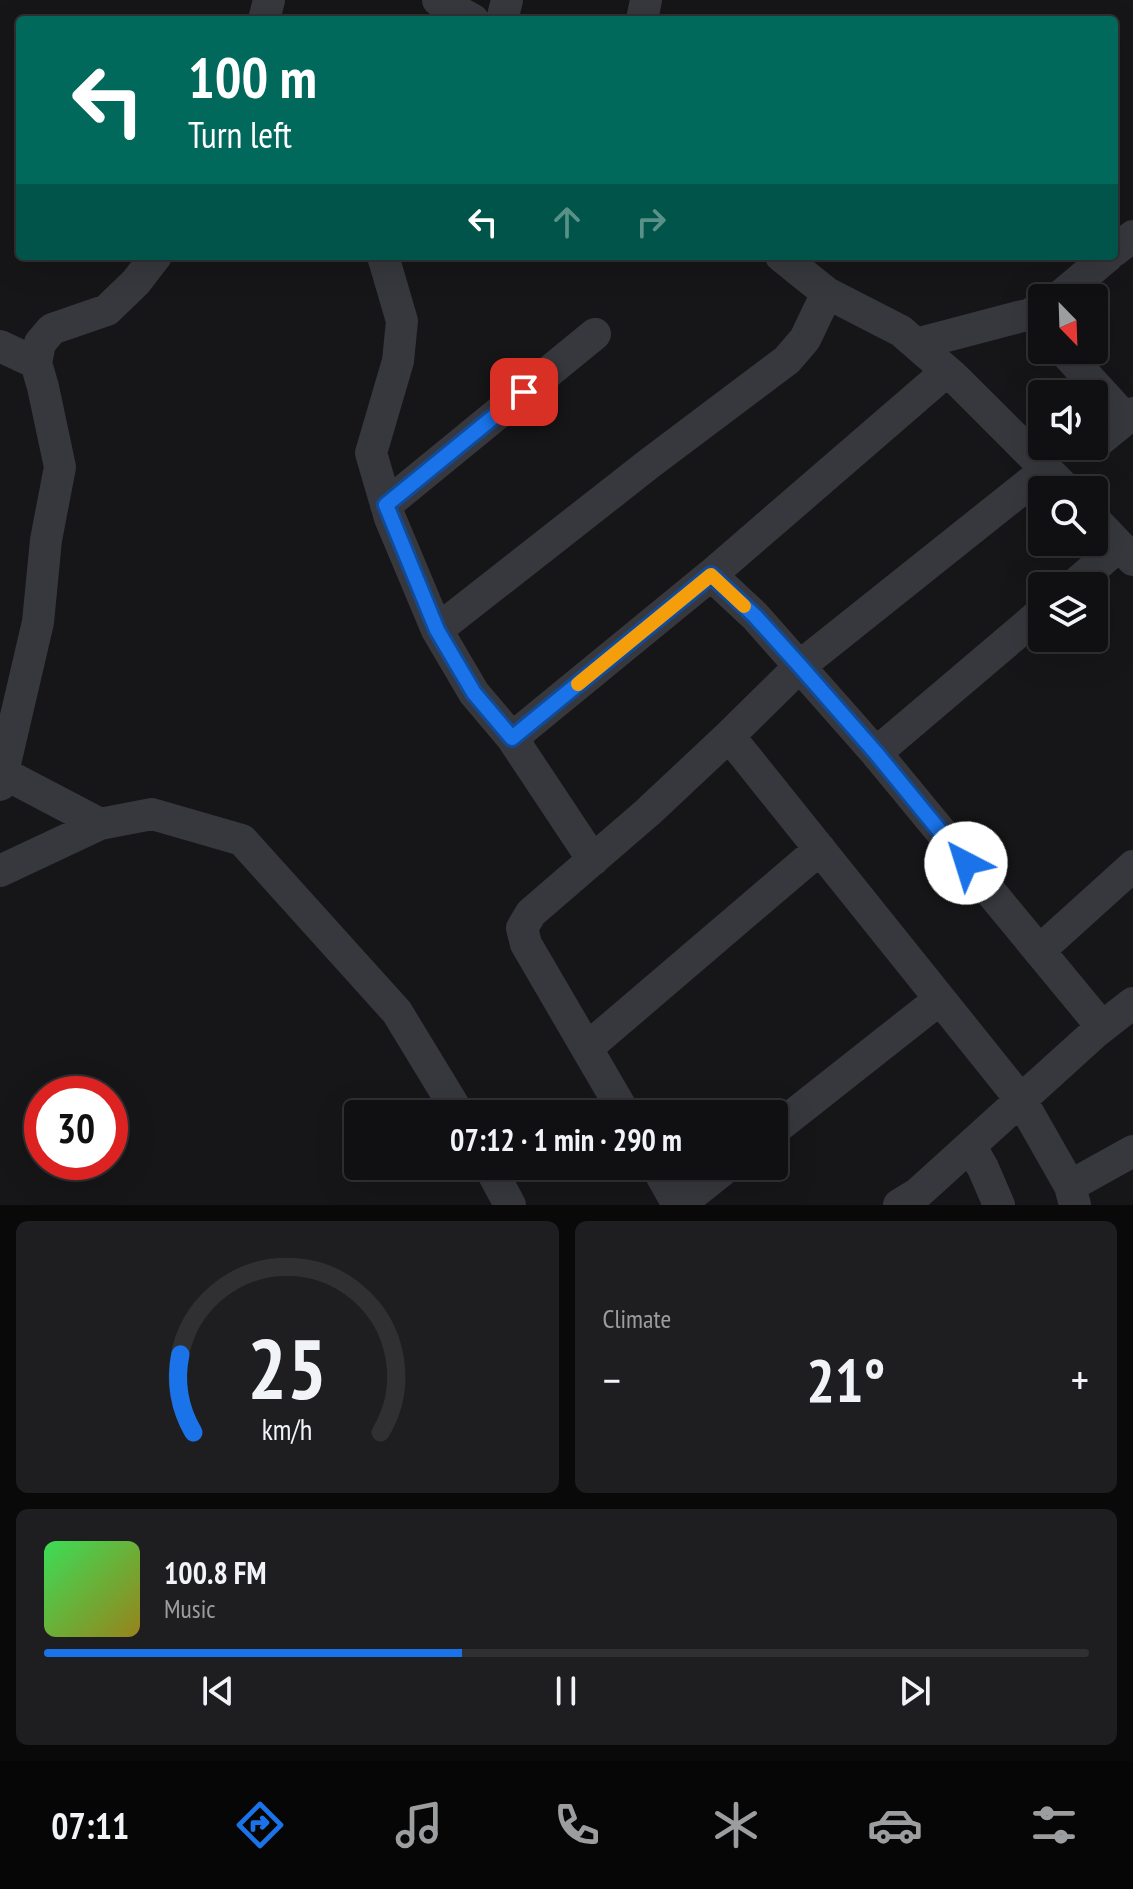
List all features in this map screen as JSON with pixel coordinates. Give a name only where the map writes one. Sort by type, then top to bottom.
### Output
[{"type":"street","points":[[438,0],[466,16]]},
{"type":"street","points":[[100,824],[2,779],[38,622],[46,540],[60,467],[36,363],[40,343],[52,329],[107,310],[136,282],[153,260]]},
{"type":"street","points":[[384,260],[402,321],[398,361],[371,453],[386,505],[437,630],[474,693],[512,738],[593,860]]},
{"type":"street","points":[[786,260],[827,293],[901,331],[947,371],[1054,476]]},
{"type":"street","points":[[1075,284],[1103,260]]},
{"type":"street","points":[[437,630],[787,360],[805,339],[827,293]]},
{"type":"street","points":[[916,344],[1028,318]]},
{"type":"street","points":[[386,505],[595,334]]},
{"type":"street","points":[[0,346],[36,363]]},
{"type":"street","points":[[1061,476],[1116,432],[1072,364]]},
{"type":"street","points":[[512,738],[711,575],[947,371]]},
{"type":"street","points":[[617,1100],[526,944],[522,928],[531,913],[648,812],[800,666],[1028,500]]},
{"type":"street","points":[[1095,572],[1126,553],[1108,534]]},
{"type":"street","points":[[711,575],[755,616],[876,753],[1102,1027]]},
{"type":"street","points":[[876,753],[1028,624]]},
{"type":"street","points":[[729,736],[1021,1100],[1072,1196],[1133,1151]]},
{"type":"street","points":[[0,871],[100,824],[152,814],[242,840],[397,1012],[450,1100]]},
{"type":"street","points":[[587,1048],[820,849]]},
{"type":"street","points":[[1039,951],[1133,866]]},
{"type":"street","points":[[788,1119],[940,999]]},
{"type":"street","points":[[912,1201],[1102,1027],[1133,1003]]},
{"type":"street","points":[[971,1147],[999,1205]]},
{"type":"street","points":[[497,1180],[510,1205]]},
{"type":"street","points":[[664,1180],[679,1205],[710,1180]]},
{"type":"slow traffic","points":[[578,684],[711,575],[744,606]]},
{"type":"route","points":[[524,392],[386,505],[437,630],[474,693],[512,738],[711,575],[755,616],[800,666],[966,863]]}]
